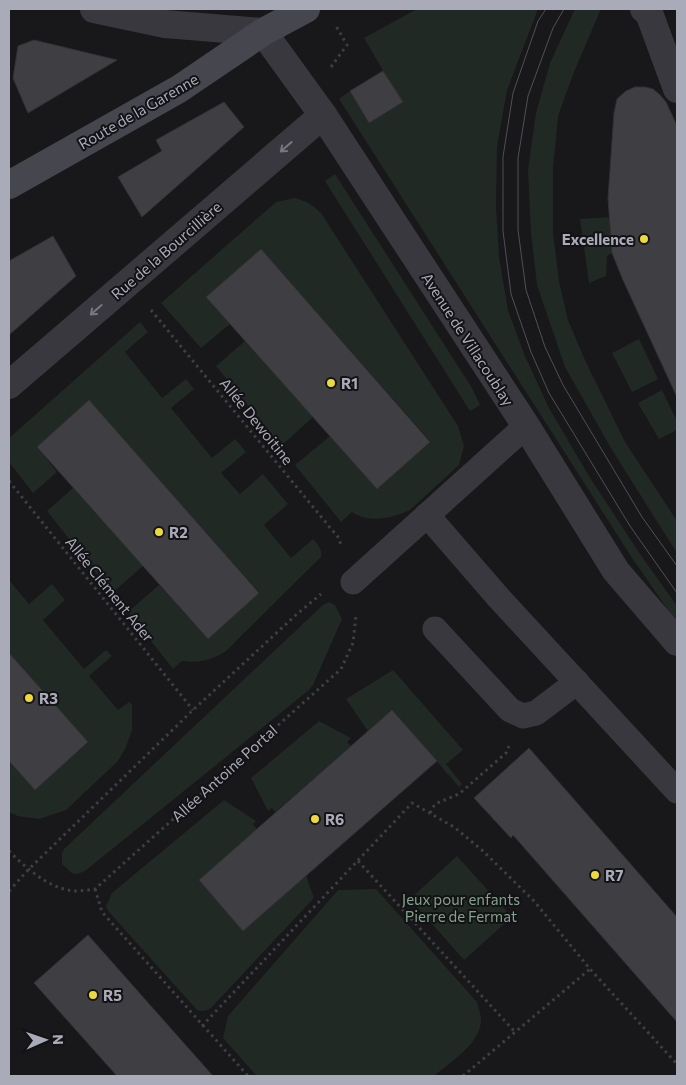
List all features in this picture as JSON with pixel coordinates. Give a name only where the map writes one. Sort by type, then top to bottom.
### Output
[{"type":"main road","name":"Route de la Garenne","points":[[9,185],[179,89],[263,32],[306,9]]},
{"type":"street","points":[[94,9],[165,24],[263,32]]},
{"type":"street","name":"Avenue de Villacoublay","points":[[248,9],[322,115],[526,426],[616,571],[677,642]]},
{"type":"street","points":[[644,9],[649,13],[677,89]]},
{"type":"street","name":"Rue de la Bourcillière","points":[[9,385],[322,115]]},
{"type":"lane","points":[[353,582],[526,426]]},
{"type":"lane","points":[[427,515],[498,597],[677,791]]},
{"type":"lane","points":[[436,628],[510,710],[522,716],[536,713],[577,682]]},
{"type":"path","name":"Allée Dewoitine","points":[[129,282],[339,538],[353,582]]},
{"type":"path","name":"Allée Clément Ader","points":[[9,481],[194,710]]},
{"type":"path","points":[[9,891],[28,870],[194,710],[319,595],[336,584],[353,582]]},
{"type":"path","name":"Allée Antoine Portal","points":[[95,889],[341,668],[353,643],[356,614],[353,582]]},
{"type":"path","points":[[430,814],[435,804],[459,794],[506,753],[522,716]]},
{"type":"path","points":[[202,1026],[412,803],[454,827],[484,851],[534,901],[590,969],[677,1064]]},
{"type":"path","points":[[9,851],[28,870],[56,886],[75,891],[95,889],[102,912],[248,1076]]},
{"type":"path","points":[[358,861],[516,1032]]},
{"type":"path","points":[[463,1076],[590,969]]},
{"type":"green space","points":[[417,9],[538,9],[507,90],[497,147],[496,206],[499,257],[508,310],[524,354],[549,408],[589,476],[677,606],[677,623],[632,558],[339,99],[350,91],[369,123],[402,103],[364,38]]},
{"type":"green space","points":[[575,9],[601,9],[574,72],[558,116],[553,169],[553,232],[559,281],[568,320],[584,358],[625,442],[677,521],[677,553],[612,450],[565,367],[537,285],[531,233],[528,170],[536,113],[550,63]]},
{"type":"green space","points":[[335,174],[472,388],[480,405],[470,411],[325,181]]},
{"type":"green space","points":[[295,198],[303,200],[321,213],[458,426],[464,446],[459,465],[410,510],[396,515],[373,519],[359,516],[352,512],[341,522],[295,465],[330,436],[377,489],[430,441],[261,249],[206,297],[230,324],[201,348],[161,303],[276,202]]},
{"type":"green space","points":[[609,217],[612,253],[607,256],[606,276],[589,283],[580,219]]},
{"type":"green space","points":[[140,322],[148,332],[125,352],[162,398],[186,379],[194,389],[171,408],[212,458],[235,439],[246,452],[221,473],[240,494],[263,474],[288,504],[264,525],[291,558],[313,539],[321,552],[321,557],[226,651],[205,660],[194,662],[182,661],[173,669],[128,612],[159,585],[208,639],[259,592],[89,401],[37,447],[57,472],[33,493],[9,462],[9,438]]},
{"type":"green space","points":[[639,339],[658,379],[632,392],[612,353]]},
{"type":"green space","points":[[245,341],[313,417],[281,446],[216,366]]},
{"type":"green space","points":[[662,390],[677,421],[677,430],[659,439],[638,403]]},
{"type":"green space","points":[[73,488],[143,566],[112,593],[47,511]]},
{"type":"green space","points":[[9,580],[29,604],[52,584],[65,600],[43,620],[84,669],[106,650],[112,656],[89,676],[118,710],[129,702],[132,704],[132,731],[118,761],[66,810],[39,819],[18,816],[9,812],[9,761],[35,790],[88,743],[9,653]]},
{"type":"green space","points":[[329,602],[335,605],[342,619],[313,685],[309,690],[85,871],[77,874],[70,872],[62,864],[64,849],[324,604]]},
{"type":"green space","points":[[393,670],[463,750],[446,764],[462,784],[459,787],[392,710],[368,731],[346,699]]},
{"type":"green space","points":[[319,721],[351,738],[347,742],[351,746],[275,812],[272,808],[268,811],[251,778]]},
{"type":"green space","points":[[224,800],[256,821],[253,824],[257,829],[199,880],[243,930],[306,875],[314,898],[211,1008],[201,1011],[197,1010],[109,912],[106,906],[112,893]]},
{"type":"green space","name":"Jeux pour enfants Pierre de Fermat","points":[[457,856],[512,917],[464,960],[410,899]]},
{"type":"green space","points":[[376,889],[477,1002],[481,1017],[477,1035],[464,1051],[434,1076],[257,1076],[223,1038],[228,1016],[338,890]]},
{"type":"building","points":[[34,40],[117,60],[28,113],[13,78],[18,46]]},
{"type":"building","points":[[383,71],[403,102],[369,123],[350,91]]},
{"type":"building","name":"Excellence","points":[[635,87],[653,89],[660,95],[666,102],[677,126],[677,397],[612,253],[608,198],[614,113],[617,99],[626,91]]},
{"type":"building","points":[[224,102],[244,127],[142,217],[118,177],[162,151],[156,140]]},
{"type":"building","points":[[53,236],[76,276],[9,335],[9,261]]},
{"type":"building","name":"R1","points":[[261,249],[430,442],[377,489],[206,297]]},
{"type":"building","name":"R2","points":[[89,400],[259,593],[208,639],[37,447]]},
{"type":"building","name":"R3","points":[[9,653],[88,742],[35,790],[9,761]]},
{"type":"building","name":"R6","points":[[392,710],[437,761],[243,931],[199,880]]},
{"type":"building","name":"R7","points":[[529,748],[677,917],[677,1022],[513,835],[511,838],[474,798]]},
{"type":"building","name":"R5","points":[[88,935],[213,1076],[117,1076],[34,983]]},
{"type":"tram line","points":[[546,9],[538,21],[513,93],[503,157],[503,231],[511,294],[531,352],[549,393],[630,526],[677,593]]},
{"type":"tram line","points":[[564,9],[553,28],[528,96],[518,158],[518,230],[526,290],[545,347],[563,385],[642,517],[677,566]]},
{"type":"place","name":"Excellence","points":[[644,239]]},
{"type":"place","name":"R1","points":[[331,383]]},
{"type":"place","name":"R2","points":[[159,532]]},
{"type":"place","name":"R3","points":[[29,698]]},
{"type":"place","name":"R6","points":[[315,819]]},
{"type":"place","name":"R7","points":[[595,875]]},
{"type":"place","name":"R5","points":[[93,995]]}]
